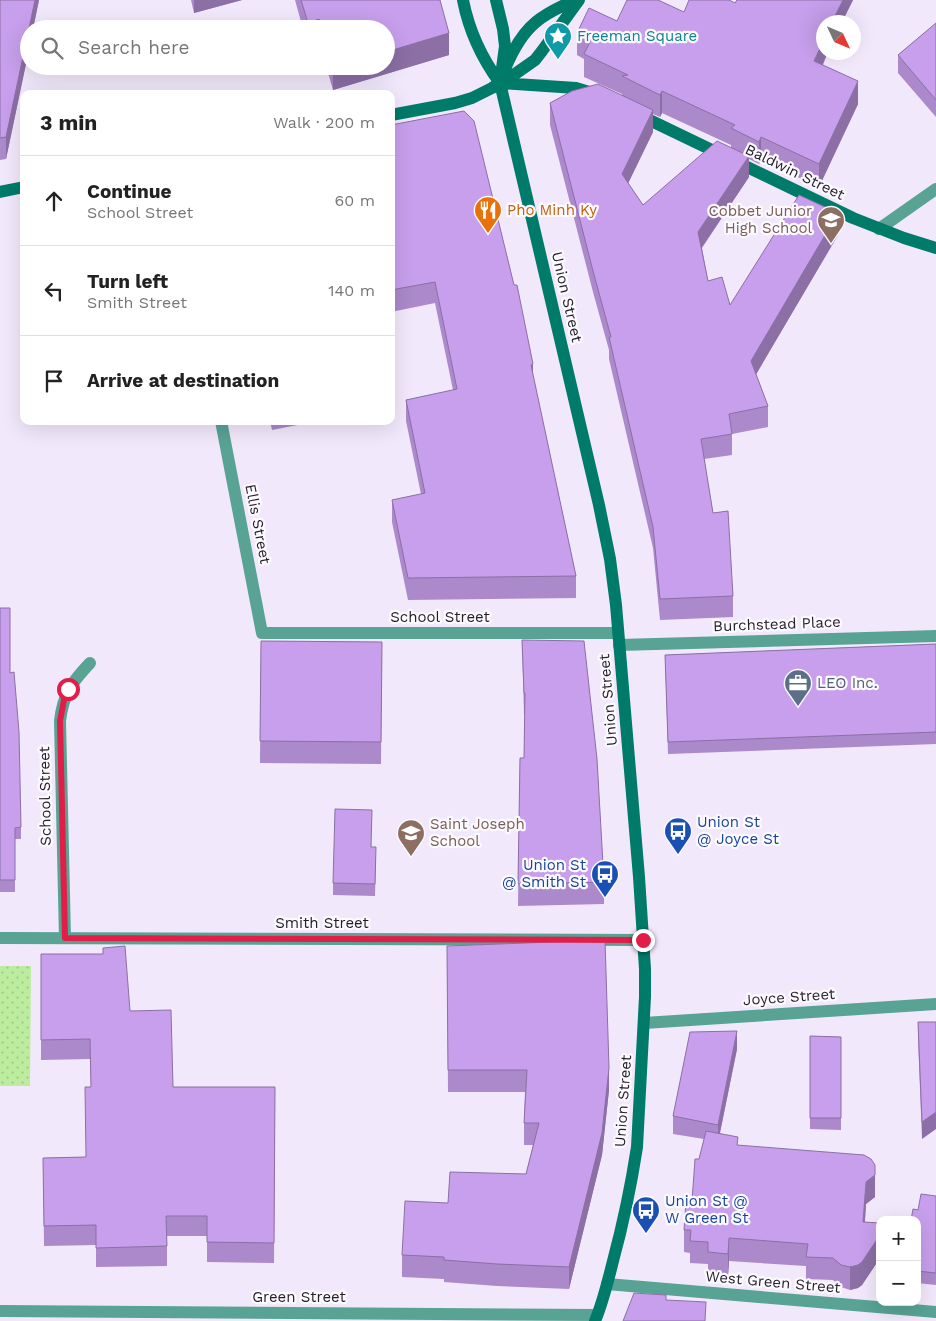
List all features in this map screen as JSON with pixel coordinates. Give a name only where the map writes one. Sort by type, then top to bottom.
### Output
[{"type":"main road","name":"Union Street","points":[[463,0],[476,45],[489,69],[500,83]]},
{"type":"main road","name":"Union Street","points":[[496,0],[502,24],[504,46],[500,83],[599,505],[612,574],[643,940],[645,997],[637,1147],[634,1171],[622,1226],[596,1318]]},
{"type":"main road","points":[[500,83],[515,49],[529,28],[545,15],[574,0]]},
{"type":"main road","points":[[395,114],[464,101],[483,93],[516,74],[535,60],[580,0]]},
{"type":"main road","points":[[500,83],[576,88],[604,98]]},
{"type":"main road","name":"Baldwin Street","points":[[630,110],[853,218],[879,229],[936,248]]},
{"type":"main road","points":[[0,192],[20,188]]},
{"type":"street","points":[[879,229],[936,189]]},
{"type":"street","name":"Ellis Street","points":[[222,425],[262,633]]},
{"type":"street","name":"School Street","points":[[262,633],[619,639]]},
{"type":"street","name":"Burchstead Place","points":[[619,639],[936,636]]},
{"type":"street","name":"School Street","points":[[65,938],[60,721],[68,689],[90,663]]},
{"type":"street","name":"Smith Street","points":[[0,938],[643,940]]},
{"type":"street","name":"Joyce Street","points":[[644,1023],[936,1004]]},
{"type":"street","name":"West Green Street","points":[[607,1284],[936,1312]]},
{"type":"street","name":"Green Street","points":[[0,1311],[596,1318]]},
{"type":"green space","points":[[0,966],[31,966],[30,1086],[0,1086]]},
{"type":"building","points":[[0,0],[35,0],[31,20],[20,20],[20,71],[6,137],[0,138]]},
{"type":"building","points":[[301,0],[440,0],[449,33],[395,49],[395,20],[307,20]]},
{"type":"building","points":[[627,0],[658,0],[684,12],[689,0],[729,0],[735,3],[737,0],[843,0],[836,15],[816,15],[816,57],[814,61],[858,81],[819,164],[761,137],[759,142],[731,128],[735,125],[662,91],[660,95],[622,76],[628,75],[584,54],[591,40],[577,33],[589,8],[617,21]]},
{"type":"building","points":[[936,23],[936,100],[898,55]]},
{"type":"building","points":[[598,84],[653,110],[622,174],[643,205],[717,141],[749,156],[698,232],[708,281],[722,277],[730,305],[799,195],[838,213],[751,361],[768,406],[729,414],[732,434],[701,439],[713,513],[728,511],[733,596],[660,599],[653,527],[609,337],[611,337],[550,103],[572,91]]},
{"type":"building","points":[[464,111],[474,121],[514,285],[517,285],[533,364],[531,365],[576,576],[408,578],[392,500],[425,493],[406,400],[457,389],[435,282],[395,289],[395,124]]},
{"type":"building","points":[[0,608],[10,608],[10,673],[14,672],[19,732],[21,827],[15,828],[15,880],[0,880]]},
{"type":"building","points":[[522,640],[584,641],[597,759],[604,882],[518,884],[520,758],[524,758],[525,693]]},
{"type":"building","points":[[261,641],[382,642],[381,742],[260,741]]},
{"type":"building","points":[[936,644],[936,732],[668,742],[665,655]]},
{"type":"building","points":[[335,809],[372,810],[371,847],[376,847],[375,884],[333,883]]},
{"type":"building","points":[[605,940],[609,1068],[602,1133],[569,1267],[497,1264],[444,1260],[444,1257],[402,1255],[405,1201],[448,1203],[450,1172],[526,1174],[539,1123],[524,1123],[527,1070],[448,1070],[447,946]]},
{"type":"building","points":[[125,946],[130,1011],[171,1010],[173,1087],[275,1087],[274,1243],[207,1242],[207,1216],[166,1216],[167,1246],[96,1248],[96,1225],[44,1226],[43,1158],[86,1157],[85,1087],[91,1087],[90,1039],[41,1040],[41,954],[103,954],[103,948]]},
{"type":"building","points":[[918,1022],[936,1022],[936,1112],[922,1122]]},
{"type":"building","points":[[737,1031],[718,1125],[673,1116],[690,1032]]},
{"type":"building","points":[[810,1036],[841,1037],[841,1118],[810,1118]]},
{"type":"building","points":[[706,1131],[738,1137],[737,1145],[864,1155],[871,1159],[875,1165],[875,1175],[866,1182],[863,1222],[876,1223],[876,1241],[862,1262],[850,1267],[841,1265],[833,1258],[806,1257],[808,1244],[729,1238],[728,1254],[708,1252],[708,1242],[690,1241],[691,1230],[684,1230],[686,1201],[692,1201],[695,1159],[699,1159]]},
{"type":"building","points":[[921,1194],[936,1196],[936,1273],[921,1271],[921,1216],[912,1216],[913,1209],[918,1210]]},
{"type":"building","points":[[634,1293],[666,1295],[666,1300],[706,1302],[705,1321],[623,1321]]},
{"type":"place","name":"Freeman Square","points":[[558,60]]},
{"type":"place","name":"Pho Minh Ky","points":[[488,234]]},
{"type":"place","name":"Cobbet Junior High School","points":[[831,244]]},
{"type":"place","name":"LEO Inc.","points":[[798,707]]},
{"type":"place","name":"Union St @ Joyce St","points":[[678,855]]},
{"type":"place","name":"Saint Joseph School","points":[[411,857]]},
{"type":"place","name":"Union St @ Smith St","points":[[605,898]]},
{"type":"place","name":"Union St @ W Green St","points":[[646,1234]]},
{"type":"route","points":[[68,689],[61,710],[60,721],[65,938],[643,940]]}]
